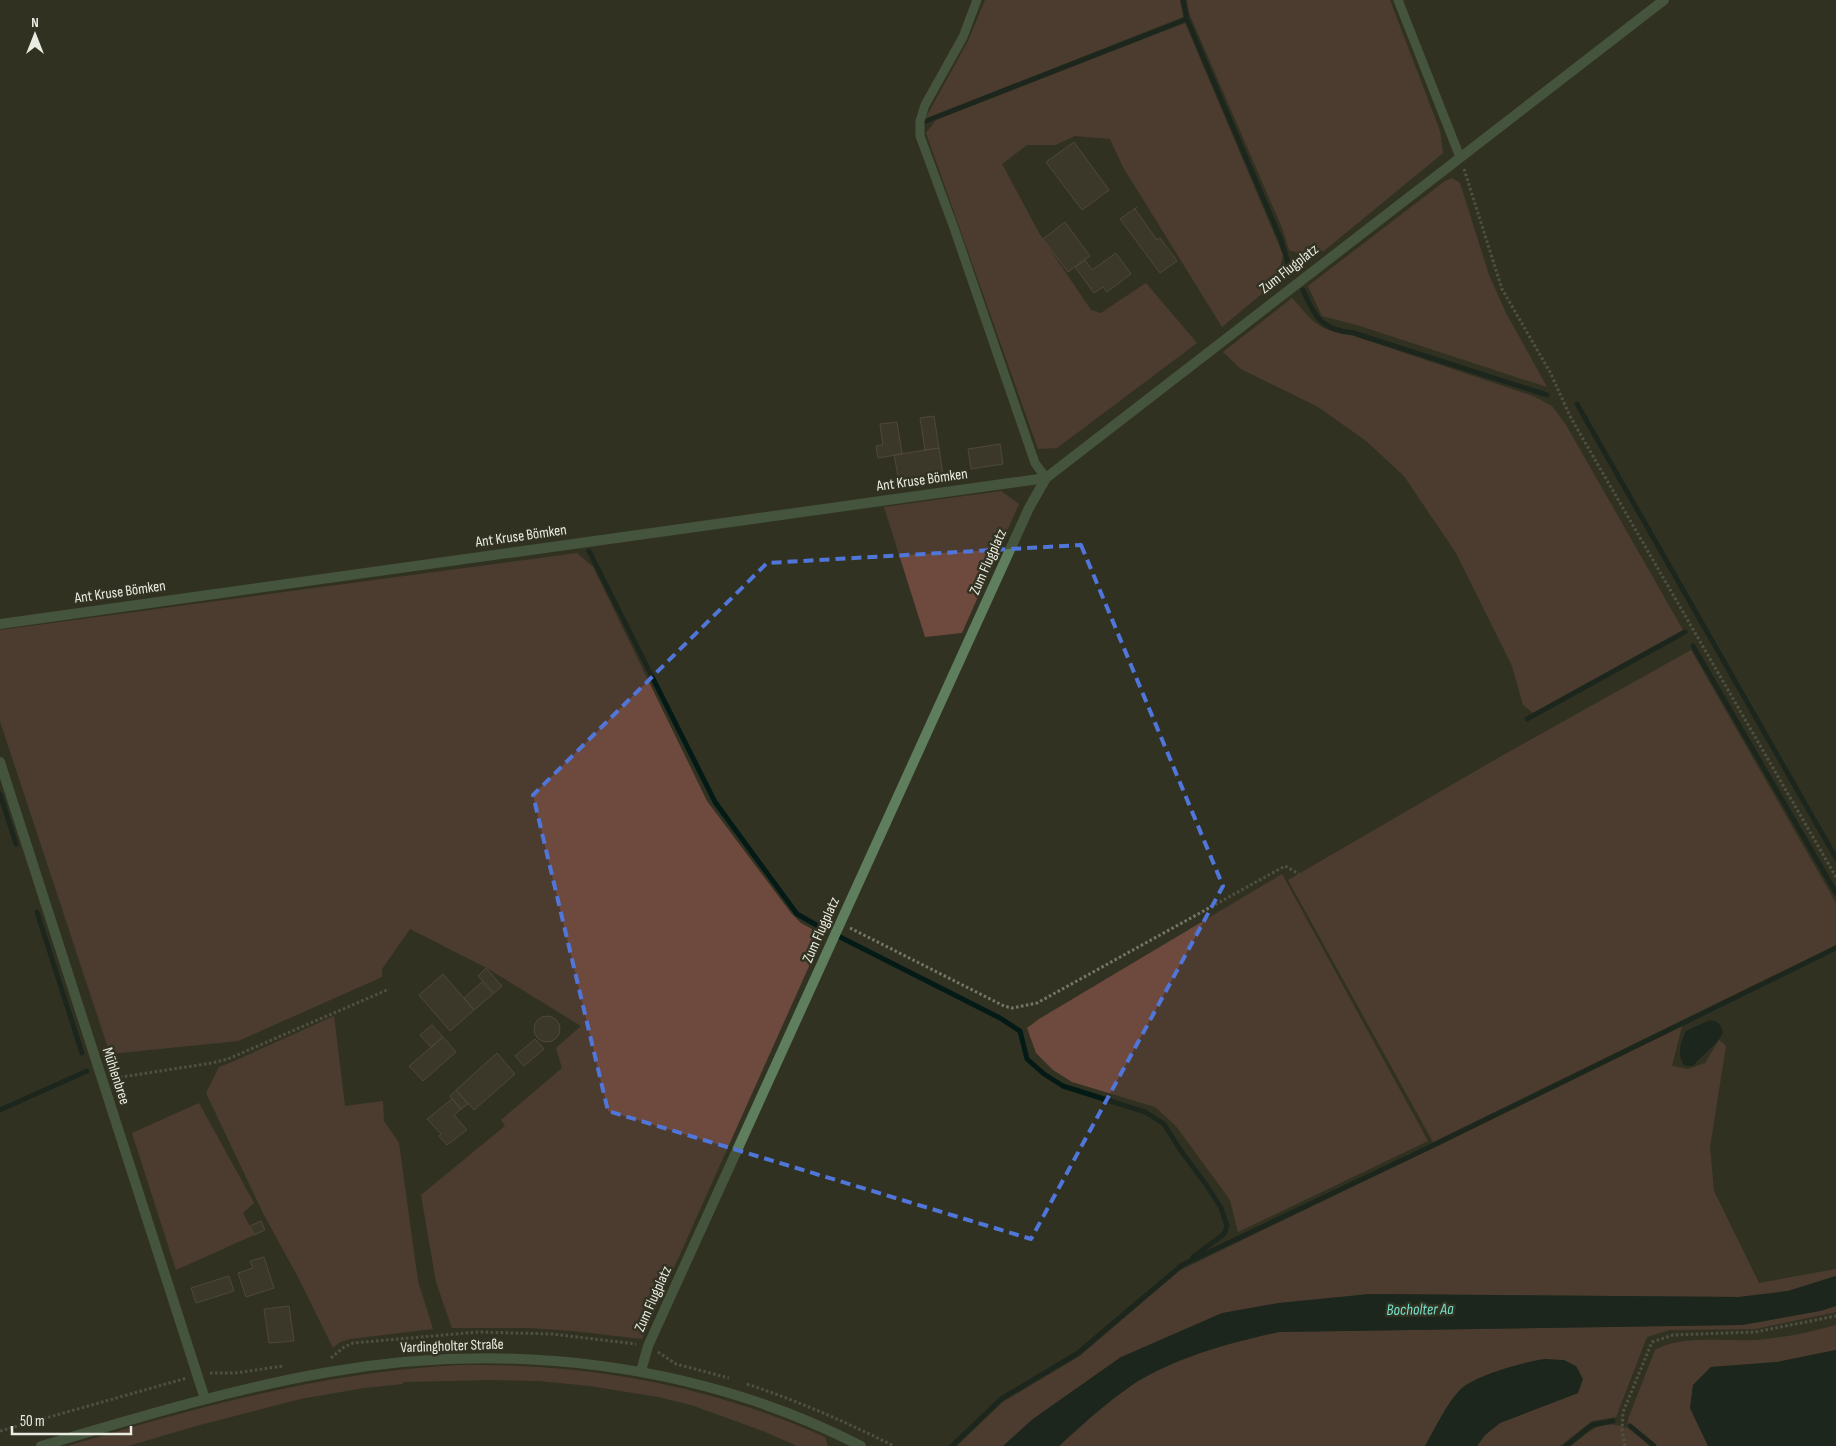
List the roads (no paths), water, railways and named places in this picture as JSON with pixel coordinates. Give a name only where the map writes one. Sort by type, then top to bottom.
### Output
[{"type":"street","name":"Zum Flugplatz","points":[[640,1371],[648,1346],[840,923],[1029,508],[1046,478],[1664,0]]},
{"type":"street","name":"Ant Kruse Bömken","points":[[0,624],[1046,478]]},
{"type":"street","name":"Mühlenbree","points":[[0,762],[205,1399]]},
{"type":"street","name":"Vardingholter Straße","points":[[41,1446],[205,1399],[329,1372],[387,1364],[447,1359],[504,1358],[554,1361],[640,1371],[692,1382],[739,1396],[829,1430],[861,1446]]},
{"type":"lane","points":[[977,0],[963,37],[925,105],[920,120],[920,136],[954,228],[1035,463],[1046,478]]},
{"type":"lane","points":[[1398,0],[1460,157]]},
{"type":"water","points":[[1710,1020],[1719,1024],[1723,1033],[1717,1042],[1693,1066],[1684,1066],[1680,1048],[1686,1031]]},
{"type":"water","name":"Bocholter Aa","points":[[1836,1276],[1836,1306],[1820,1311],[1742,1325],[1279,1332],[1203,1352],[1166,1366],[1132,1385],[1113,1399],[1059,1446],[1003,1446],[1033,1419],[1121,1357],[1222,1313],[1278,1303],[1369,1294],[1739,1297],[1788,1291]]},
{"type":"water","points":[[1836,1350],[1836,1446],[1708,1446],[1690,1408],[1693,1385],[1711,1367],[1777,1362]]},
{"type":"water","points":[[1546,1359],[1564,1360],[1576,1366],[1583,1379],[1578,1393],[1500,1423],[1485,1435],[1477,1446],[1425,1446],[1450,1402],[1460,1390],[1476,1380],[1500,1370]]},
{"type":"waterway","points":[[1183,0],[1187,19],[1281,240],[1291,273]]},
{"type":"waterway","points":[[926,121],[1187,19]]},
{"type":"waterway","points":[[1303,290],[1316,315],[1321,321],[1334,329],[1354,333],[1547,395]]},
{"type":"waterway","points":[[1577,404],[1836,858]]},
{"type":"waterway","points":[[589,551],[715,802],[797,914],[825,930]]},
{"type":"waterway","points":[[1527,719],[1685,632]]},
{"type":"waterway","points":[[1693,646],[1836,893]]},
{"type":"waterway","points":[[0,794],[16,844]]},
{"type":"waterway","points":[[37,912],[82,1053]]},
{"type":"waterway","points":[[840,937],[1000,1018],[1020,1031],[1027,1059],[1044,1074],[1063,1086],[1145,1112],[1164,1124],[1221,1208],[1227,1226],[1224,1234],[1193,1257]]},
{"type":"waterway","points":[[952,1446],[1001,1399],[1078,1353],[1182,1265],[1432,1146],[1836,948]]},
{"type":"waterway","points":[[0,1110],[87,1071]]},
{"type":"waterway","points":[[1566,1446],[1592,1425],[1613,1421]]},
{"type":"waterway","points":[[1630,1426],[1654,1446]]}]
